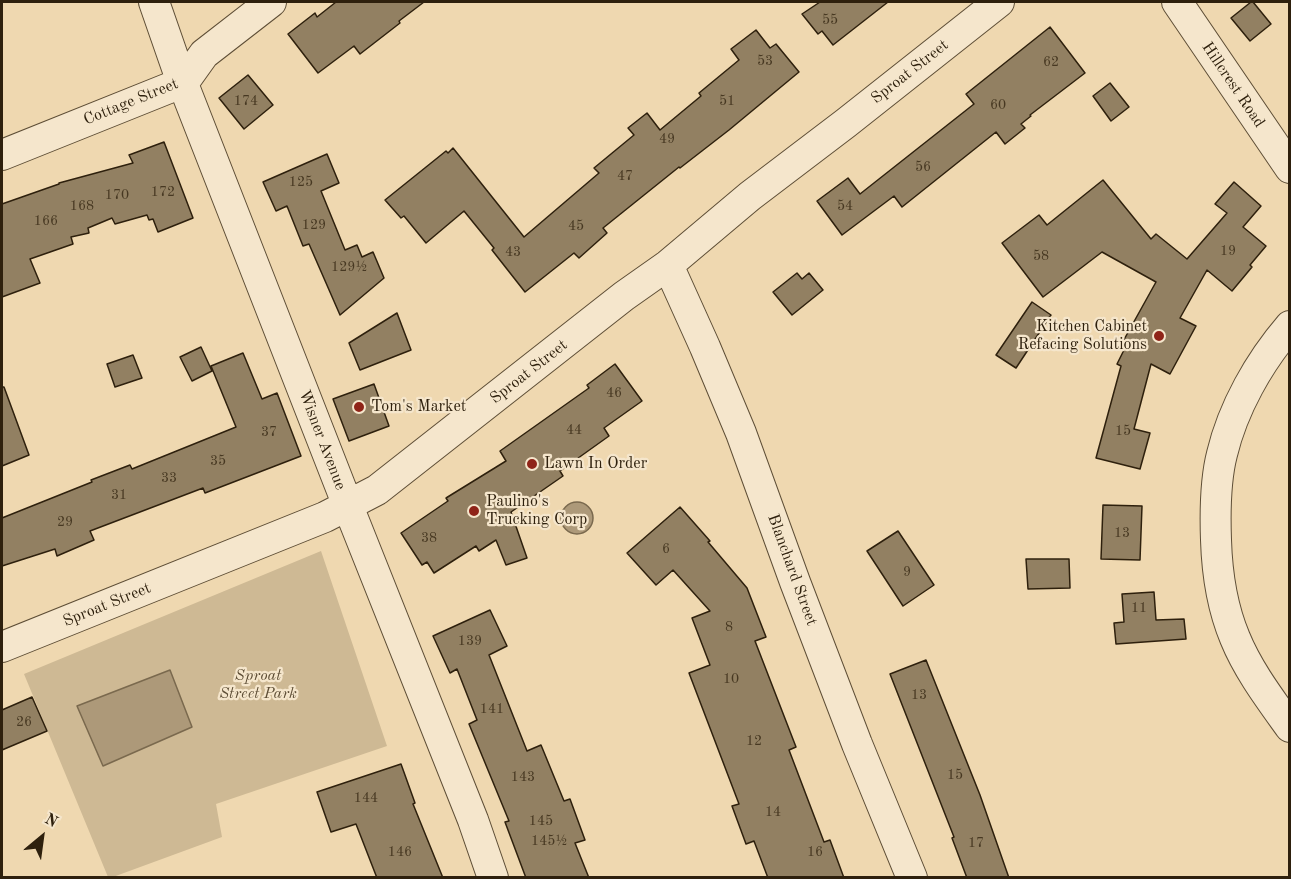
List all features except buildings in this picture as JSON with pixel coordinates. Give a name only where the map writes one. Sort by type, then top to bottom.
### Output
[{"type":"street","name":"Wisner Avenue","points":[[154,2],[348,506],[473,820],[493,878]]},
{"type":"street","name":"Cottage Street","points":[[2,155],[184,82],[204,54],[271,2]]},
{"type":"street","name":"Sproat Street","points":[[2,647],[325,517],[378,490],[624,296],[668,265],[750,196],[999,2]]},
{"type":"street","name":"Hillcrest Road","points":[[1178,2],[1290,168]]},
{"type":"street","name":"Blanchard Street","points":[[668,265],[741,433],[857,744],[912,878]]},
{"type":"street","points":[[1290,326],[1254,376],[1231,424],[1221,455],[1215,518],[1218,578],[1235,638],[1252,672],[1290,727]]},
{"type":"green space","name":"Sproat Street Park","points":[[321,551],[387,746],[216,804],[222,837],[108,877],[24,674]]},
{"type":"shaded area","points":[[577,502],[588,507],[593,518],[588,529],[577,534],[566,529],[561,518],[566,507]]},
{"type":"shaded area","points":[[170,670],[192,727],[103,766],[77,706]]},
{"type":"place","name":"Kitchen Cabinet Refacing Solutions","points":[[1159,336]]},
{"type":"place","name":"Tom's Market","points":[[359,407]]},
{"type":"place","name":"Lawn In Order","points":[[532,464]]},
{"type":"place","name":"Paulino's Trucking Corp","points":[[474,511]]}]
